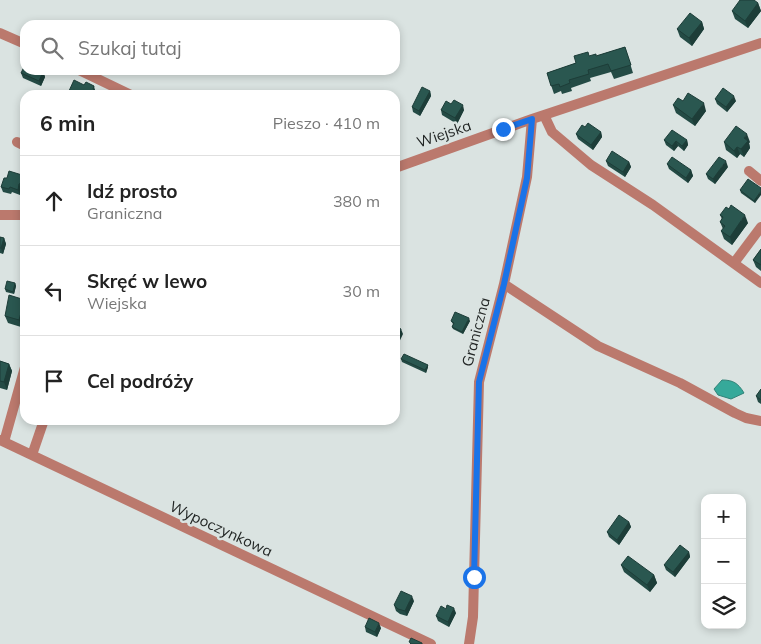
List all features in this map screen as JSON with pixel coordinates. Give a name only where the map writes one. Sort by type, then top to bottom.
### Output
[{"type":"street","points":[[0,33],[20,42]]},
{"type":"street","name":"Wiejska","points":[[400,166],[532,119],[761,43]]},
{"type":"street","points":[[89,75],[121,90]]},
{"type":"street","points":[[544,115],[552,132],[591,165],[653,206],[761,283]]},
{"type":"street","name":"Graniczna","points":[[469,644],[473,617],[479,382],[504,284],[527,178],[532,119]]},
{"type":"street","points":[[749,172],[761,181]]},
{"type":"street","points":[[0,215],[20,215]]},
{"type":"street","points":[[734,263],[761,227]]},
{"type":"street","points":[[504,284],[598,346],[680,383],[735,413],[761,421]]},
{"type":"street","points":[[2,441],[20,383]]},
{"type":"street","points":[[32,455],[42,425]]},
{"type":"street","name":"Wypoczynkowa","points":[[2,441],[431,644]]},
{"type":"shaded area","points":[[722,380],[735,383],[744,393],[731,399],[718,395],[714,389]]},
{"type":"building","points":[[740,0],[754,0],[758,3],[745,21],[732,11]]},
{"type":"building","points":[[690,13],[702,22],[689,38],[677,29]]},
{"type":"building","points":[[625,47],[631,65],[611,71],[608,64],[588,70],[589,74],[569,80],[570,83],[560,87],[559,84],[551,86],[547,73],[576,63],[574,56],[588,52],[589,56],[596,54],[596,56]]},
{"type":"building","points":[[26,75],[42,75],[39,81]]},
{"type":"building","points":[[74,80],[84,85],[86,82],[94,86],[95,90],[69,90]]},
{"type":"building","points":[[422,87],[430,91],[419,111],[412,107]]},
{"type":"building","points":[[723,88],[734,96],[726,107],[715,99]]},
{"type":"building","points":[[688,93],[704,103],[692,119],[673,105],[678,98],[683,101]]},
{"type":"building","points":[[454,100],[463,105],[455,118],[441,110],[446,101],[451,104]]},
{"type":"building","points":[[588,123],[601,132],[591,145],[576,134],[582,125],[585,127]]},
{"type":"building","points":[[736,126],[747,134],[744,138],[748,141],[741,149],[737,147],[734,151],[724,142]]},
{"type":"building","points":[[672,130],[687,140],[682,146],[676,141],[672,146],[664,140]]},
{"type":"building","points":[[612,151],[629,162],[623,172],[606,161]]},
{"type":"building","points":[[672,157],[691,170],[686,178],[667,164]]},
{"type":"building","points":[[719,157],[726,161],[713,179],[706,174]]},
{"type":"building","points":[[9,171],[20,174],[18,190],[10,187],[9,189],[1,187],[4,178],[7,178]]},
{"type":"building","points":[[748,179],[761,188],[754,201],[740,190]]},
{"type":"building","points":[[731,205],[745,215],[730,237],[721,231],[725,226],[720,222],[723,217],[720,215],[726,207],[729,209]]},
{"type":"building","points":[[0,237],[4,238],[1,248],[0,248]]},
{"type":"building","points":[[761,249],[761,265],[753,260]]},
{"type":"building","points":[[7,281],[15,283],[13,292],[5,289]]},
{"type":"building","points":[[9,295],[20,298],[19,320],[5,316]]},
{"type":"building","points":[[455,312],[469,318],[462,332],[452,327],[454,323],[451,321]]},
{"type":"building","points":[[404,354],[428,365],[425,370],[401,359]]},
{"type":"building","points":[[0,361],[9,364],[4,382],[0,381]]},
{"type":"building","points":[[761,389],[761,400],[756,396]]},
{"type":"building","points":[[619,515],[629,522],[617,540],[607,532]]},
{"type":"building","points":[[680,545],[689,552],[673,572],[664,565]]},
{"type":"building","points":[[628,556],[654,575],[647,585],[621,565]]},
{"type":"building","points":[[401,591],[412,596],[405,611],[398,609],[394,605]]},
{"type":"building","points":[[447,605],[454,608],[448,622],[436,616],[441,606],[446,609]]},
{"type":"building","points":[[369,618],[379,623],[375,632],[365,627]]},
{"type":"building","points":[[411,638],[422,643],[422,644],[410,644]]},
{"type":"route","points":[[474,577],[479,382],[504,284],[527,178],[532,119],[503,129]]}]
